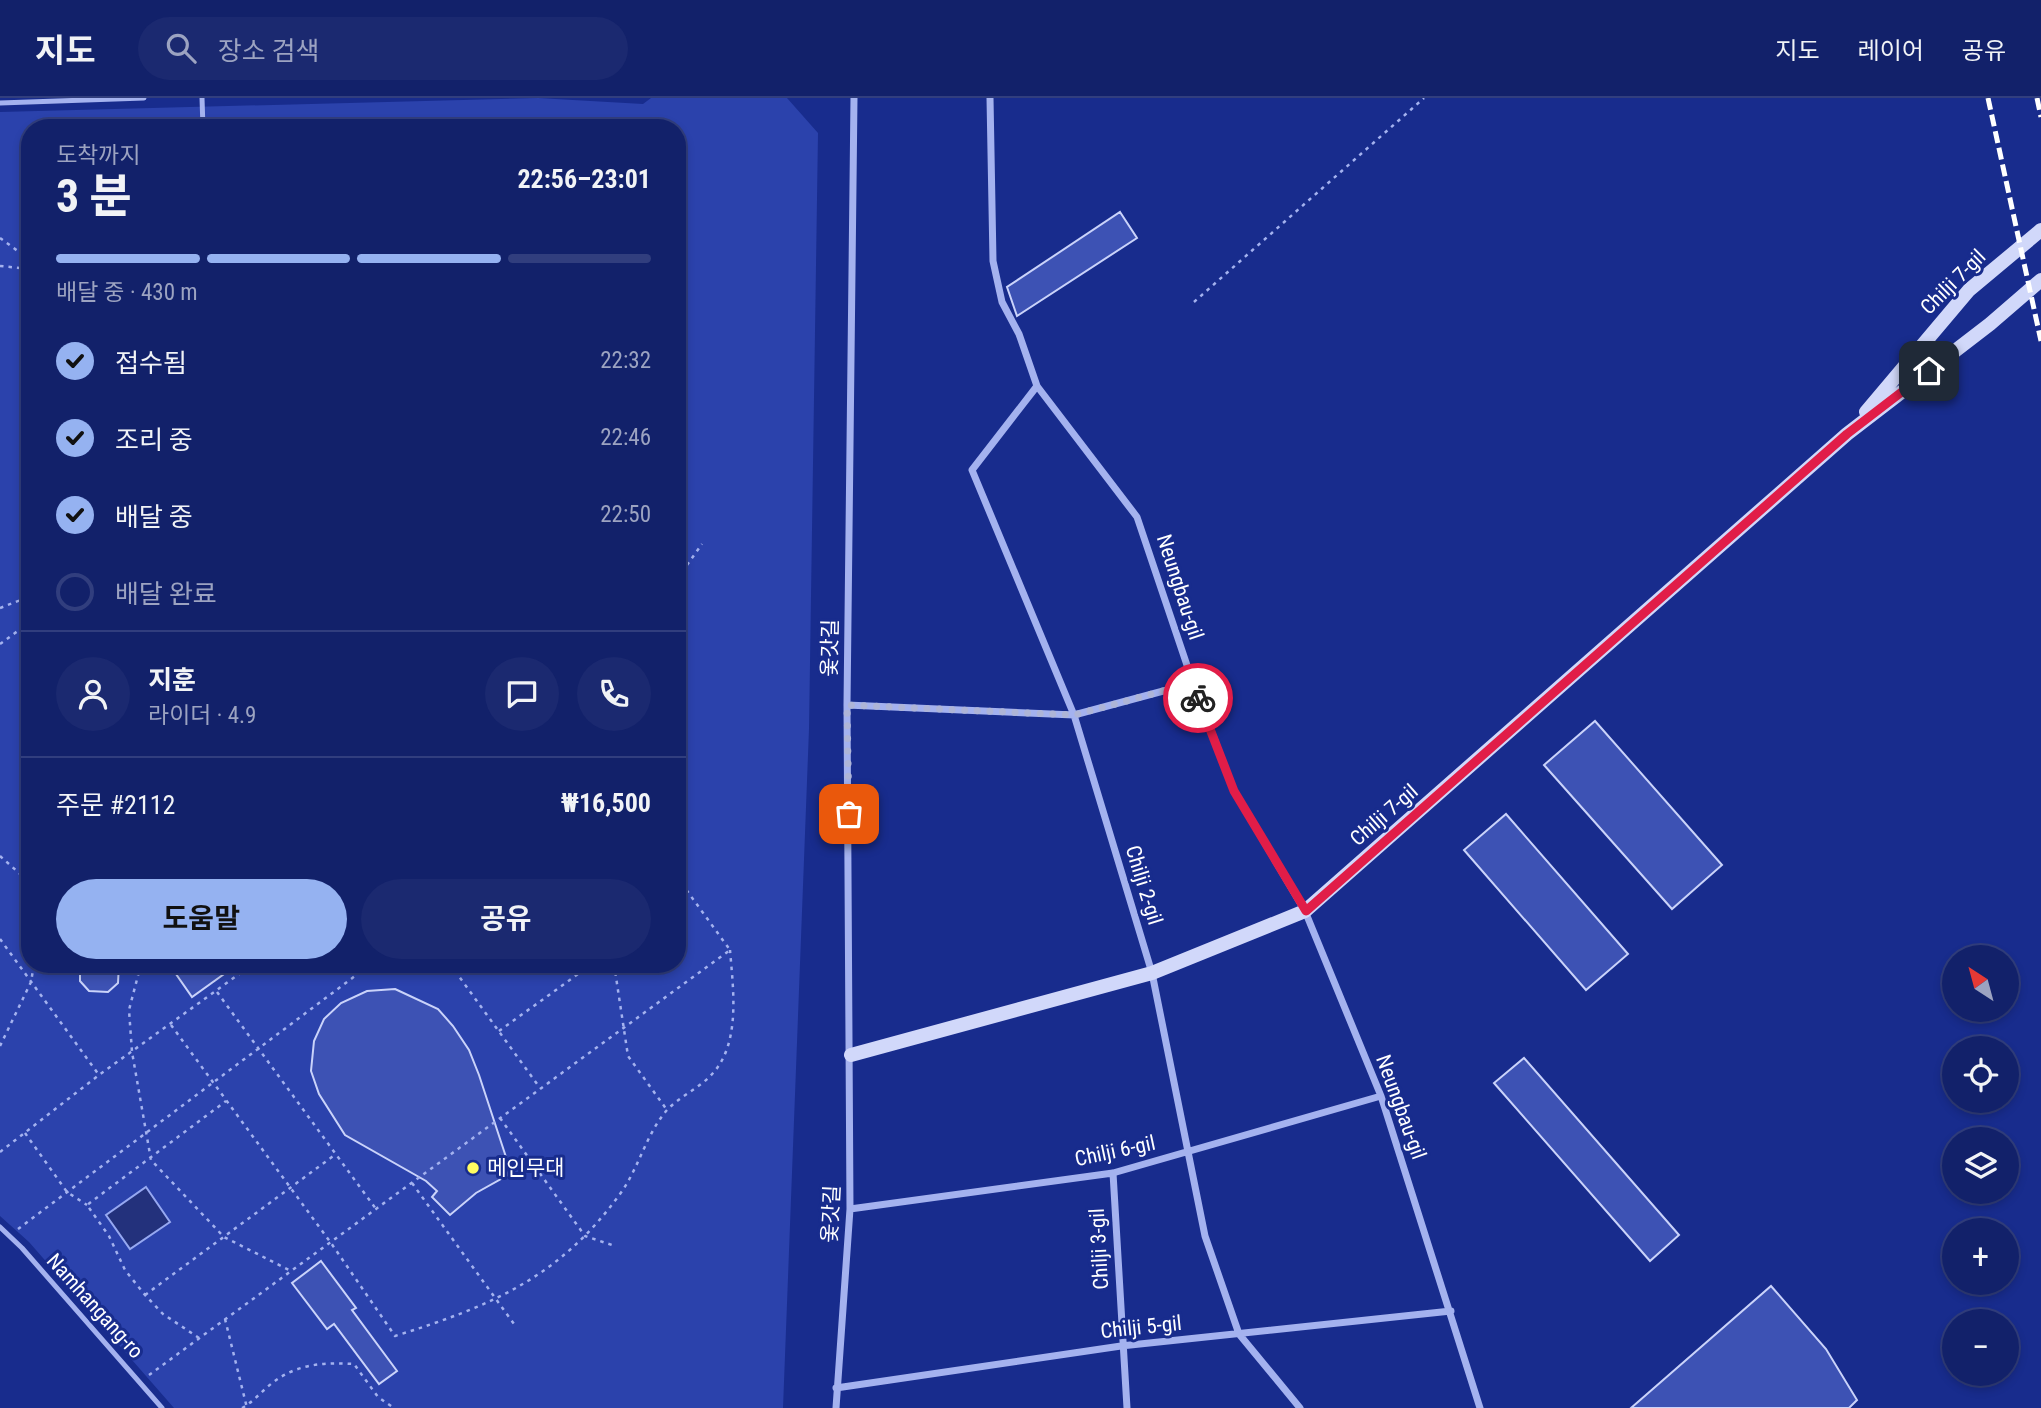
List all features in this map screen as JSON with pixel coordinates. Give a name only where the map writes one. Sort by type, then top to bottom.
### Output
[{"type":"street","name":"옻갓길","points":[[836,1408],[850,1209],[847,705],[854,98]]},
{"type":"street","name":"Neungbau-gil","points":[[990,98],[993,261],[1002,302],[1019,334],[1037,386],[1138,516],[1193,683],[1234,791],[1306,911],[1381,1096],[1480,1408]]},
{"type":"street","name":"Chilji 7-gil","points":[[1847,434],[1969,290],[2041,230]]},
{"type":"street","name":"Chilji 7-gil","points":[[851,1055],[1152,973],[1306,911],[1847,434],[1990,324],[2041,280]]},
{"type":"street","name":"Chilji 2-gil","points":[[1037,386],[972,470],[1074,715],[1152,973],[1205,1236],[1239,1334],[1300,1408]]},
{"type":"street","points":[[847,705],[1074,715],[1193,683]]},
{"type":"street","name":"Chilji 6-gil","points":[[850,1209],[1113,1173],[1381,1096]]},
{"type":"street","name":"Chilji 3-gil","points":[[1113,1173],[1121,1346],[1127,1408]]},
{"type":"street","name":"Chilji 5-gil","points":[[836,1388],[1121,1346],[1451,1311]]},
{"type":"lane","points":[[0,103],[144,98]]},
{"type":"lane","points":[[202,98],[203,119]]},
{"type":"lane","name":"Namhangang-ro","points":[[0,1227],[141,1381],[162,1408]]},
{"type":"path","points":[[1194,302],[1424,98]]},
{"type":"path","points":[[0,238],[21,253]]},
{"type":"path","points":[[0,266],[21,268]]},
{"type":"path","points":[[686,566],[702,544]]},
{"type":"path","points":[[0,608],[21,600]]},
{"type":"path","points":[[0,644],[21,629]]},
{"type":"path","points":[[0,856],[21,875]]},
{"type":"path","points":[[170,1024],[331,1242],[395,1336],[496,1300],[555,1264],[585,1236],[621,1193],[667,1110],[714,1073],[726,1049],[733,996],[730,950],[686,889]]},
{"type":"path","points":[[0,939],[21,968]]},
{"type":"path","points":[[141,1381],[730,950]]},
{"type":"path","points":[[25,973],[99,1075]]},
{"type":"path","points":[[0,1046],[31,982],[32,973]]},
{"type":"path","points":[[139,973],[129,1010],[132,1052],[151,1160],[223,1237],[290,1271]]},
{"type":"path","points":[[0,1152],[99,1075],[241,973]]},
{"type":"path","points":[[10,1235],[359,973]]},
{"type":"path","points":[[457,973],[540,1088]]},
{"type":"path","points":[[499,1031],[580,973]]},
{"type":"path","points":[[615,973],[628,1056],[667,1110]]},
{"type":"path","points":[[216,991],[376,1209]]},
{"type":"path","points":[[87,1205],[151,1160],[226,1101]]},
{"type":"path","points":[[500,1118],[585,1236],[615,1246]]},
{"type":"path","points":[[24,1133],[67,1192],[87,1205],[110,1236],[125,1270],[145,1295],[163,1314],[199,1338]]},
{"type":"path","points":[[145,1295],[335,1154]]},
{"type":"path","points":[[412,1183],[514,1324]]},
{"type":"path","points":[[225,1318],[245,1407],[274,1381],[298,1368],[331,1362],[354,1364],[379,1397],[394,1408]]},
{"type":"shaded area","points":[[538,98],[643,104],[651,98],[787,98],[818,133],[809,729],[783,1408],[174,1408],[29,1242],[0,1216],[0,112]]},
{"type":"shaded area","points":[[146,1187],[170,1222],[130,1249],[106,1215]]},
{"type":"building","points":[[1120,212],[1137,238],[1017,316],[1007,287]]},
{"type":"building","points":[[1595,721],[1722,865],[1672,909],[1544,765]]},
{"type":"building","points":[[1506,814],[1628,954],[1586,990],[1464,850]]},
{"type":"building","points":[[80,973],[119,973],[118,983],[108,992],[89,991],[80,981]]},
{"type":"building","points":[[175,973],[225,973],[192,997]]},
{"type":"building","points":[[395,989],[438,1009],[469,1050],[506,1157],[501,1160],[508,1175],[476,1193],[450,1215],[432,1197],[437,1191],[426,1181],[345,1135],[319,1094],[311,1071],[314,1041],[324,1019],[341,1003],[367,991]]},
{"type":"building","points":[[1524,1058],[1679,1235],[1650,1261],[1494,1083]]},
{"type":"building","points":[[321,1261],[356,1308],[352,1310],[397,1371],[379,1384],[334,1324],[327,1329],[292,1283]]},
{"type":"building","points":[[1771,1286],[1826,1349],[1857,1400],[1849,1408],[1631,1408]]},
{"type":"railway","points":[[1988,98],[2041,341]]},
{"type":"railway","points":[[2037,98],[2041,117]]},
{"type":"way so far","points":[[849,814],[847,705],[1074,715],[1193,683],[1198,698]]},
{"type":"place","name":"메인무대","points":[[473,1168]]},
{"type":"route","points":[[1198,698],[1234,791],[1306,911],[1502,741],[1847,434],[1929,371]]}]
